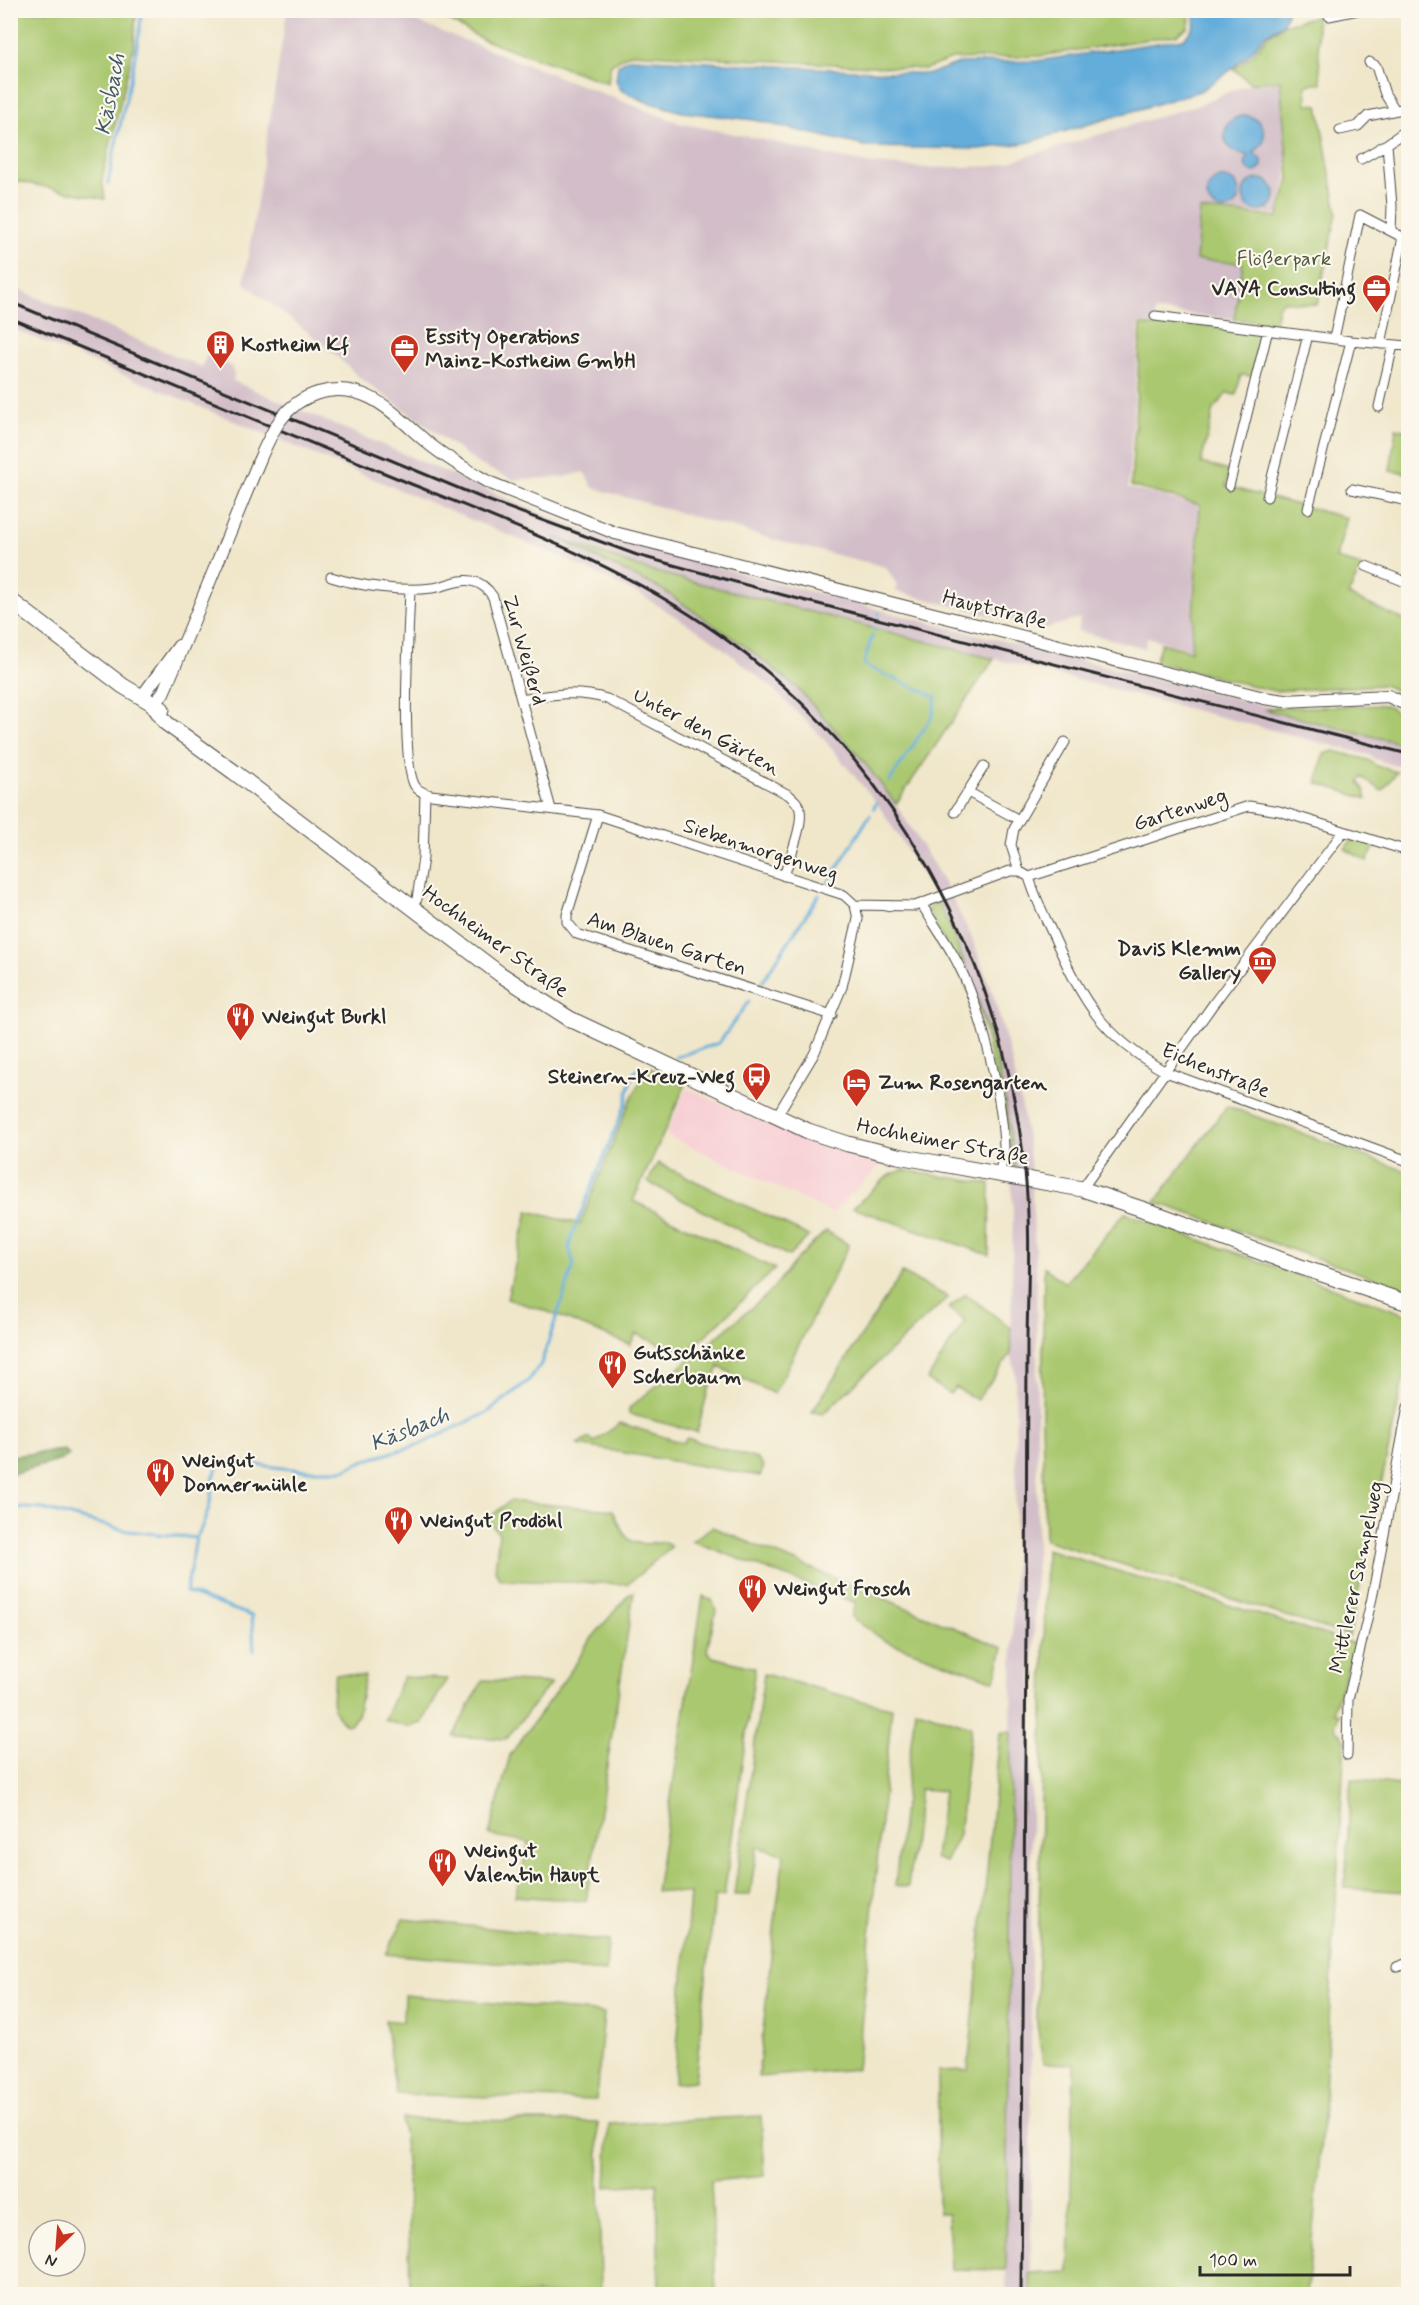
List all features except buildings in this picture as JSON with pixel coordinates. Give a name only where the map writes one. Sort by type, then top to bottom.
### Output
[{"type":"main road","name":"Hochheimer Straße","points":[[10,600],[147,702],[166,723],[234,772],[500,975],[533,997],[597,1033],[776,1117],[824,1136],[872,1150],[1082,1190],[1160,1215],[1298,1266],[1408,1303]]},
{"type":"street","points":[[1329,16],[1358,10]]},
{"type":"street","points":[[1369,62],[1376,66],[1385,94],[1395,110]]},
{"type":"street","points":[[1340,130],[1358,126],[1368,116],[1402,109],[1408,112]]},
{"type":"street","points":[[1361,159],[1408,129]]},
{"type":"street","points":[[1386,144],[1392,206],[1391,231]]},
{"type":"street","points":[[1334,339],[1360,215],[1406,238],[1382,344]]},
{"type":"street","points":[[1155,316],[1408,346]]},
{"type":"street","points":[[1229,486],[1268,330]]},
{"type":"street","points":[[1267,497],[1308,335]]},
{"type":"street","points":[[1308,509],[1351,341]]},
{"type":"street","points":[[1379,407],[1393,345]]},
{"type":"street","name":"Hauptstraße","points":[[147,702],[173,652],[188,636],[275,426],[282,416],[301,400],[318,393],[349,390],[373,397],[393,411],[435,448],[488,482],[626,536],[1264,698],[1285,701],[1388,696],[1408,705]]},
{"type":"street","points":[[1352,489],[1408,501]]},
{"type":"street","points":[[1366,566],[1408,583]]},
{"type":"street","name":"Zur Weißerd","points":[[331,577],[360,584],[410,589],[447,586],[462,580],[477,582],[490,591],[551,809]]},
{"type":"street","points":[[410,589],[409,760],[416,788],[425,793],[423,858],[417,899]]},
{"type":"street","name":"Unter den Gärten","points":[[521,700],[566,692],[607,699],[789,795],[797,802],[800,820],[784,876]]},
{"type":"street","points":[[1019,871],[1011,838],[1019,820],[1065,742]]},
{"type":"street","points":[[955,812],[984,766]]},
{"type":"street","points":[[968,792],[1019,820]]},
{"type":"street","name":"Siebenmorgenweg","points":[[425,793],[598,815],[844,895],[855,905],[858,919],[852,951],[832,1015],[814,1054],[776,1117]]},
{"type":"street","name":"Gartenweg","points":[[1029,877],[1249,806],[1279,811],[1408,851]]},
{"type":"street","name":"Am Blauen Garten","points":[[598,815],[567,915],[567,922],[571,929],[577,934],[832,1015]]},
{"type":"street","points":[[1082,1190],[1214,1003],[1343,832]]},
{"type":"street","points":[[855,905],[905,907],[922,904],[1010,871],[1019,871],[1029,877]]},
{"type":"street","name":"Eichenstraße","points":[[1029,877],[1069,971],[1090,1008],[1117,1038],[1132,1050],[1166,1072],[1408,1161]]},
{"type":"street","points":[[922,904],[957,961],[975,1006],[994,1075],[1001,1112],[1004,1150],[999,1174]]},
{"type":"street","name":"Mittlerer Sampelweg","points":[[1347,1755],[1348,1701],[1372,1598],[1408,1407]]},
{"type":"street","points":[[1397,1967],[1408,1963]]},
{"type":"shaded area","points":[[287,11],[388,11],[679,123],[872,164],[928,168],[996,166],[1204,103],[1251,84],[1280,82],[1286,141],[1286,178],[1278,215],[1199,210],[1195,261],[1242,264],[1233,319],[1155,311],[1155,323],[1139,324],[1128,488],[1199,506],[1190,649],[1147,637],[1145,648],[1078,631],[1080,618],[1044,629],[895,591],[897,585],[886,567],[783,542],[593,488],[584,472],[565,477],[514,480],[478,464],[360,378],[326,346],[244,283]]},
{"type":"shaded area","points":[[10,286],[202,367],[207,354],[231,366],[234,374],[233,381],[577,528],[922,621],[1408,741],[1408,766],[1400,764],[1396,766],[1369,755],[648,570],[560,540],[661,589],[719,627],[797,688],[842,736],[896,804],[943,880],[971,936],[995,1000],[1012,1062],[1030,1158],[1036,1266],[1037,1540],[1031,1729],[1031,2294],[1006,2294],[1011,1731],[1016,1474],[1015,1371],[1011,1354],[1013,1206],[1008,1140],[981,1015],[930,906],[938,901],[876,802],[821,736],[769,685],[710,638],[644,597],[568,560],[11,328]]},
{"type":"shaded area","points":[[687,1088],[784,1132],[883,1163],[832,1213],[666,1135]]},
{"type":"green space","points":[[902,10],[971,17],[1028,16],[1074,10],[1187,10],[1190,20],[1188,28],[1176,35],[1039,56],[952,59],[926,69],[631,53],[611,64],[608,83],[482,39],[432,11]]},
{"type":"green space","points":[[10,11],[136,11],[134,46],[102,179],[105,199],[11,180]]},
{"type":"green space","name":"Flößerpark","points":[[1316,16],[1321,83],[1306,85],[1307,104],[1318,105],[1337,213],[1317,305],[1282,301],[1278,307],[1275,324],[1234,319],[1243,263],[1196,260],[1200,210],[1278,217],[1289,179],[1280,80],[1250,83],[1234,69],[1252,55],[1268,35],[1284,25]]},
{"type":"green space","points":[[1157,320],[1261,332],[1252,376],[1241,375],[1236,395],[1227,393],[1214,409],[1201,463],[1229,471],[1226,486],[1347,518],[1336,559],[1362,566],[1348,595],[1408,622],[1408,696],[1384,685],[1274,691],[1155,662],[1161,643],[1191,651],[1200,505],[1131,486],[1141,325],[1156,326]]},
{"type":"green space","points":[[1396,428],[1408,431],[1407,473],[1390,471]]},
{"type":"green space","points":[[554,537],[648,570],[994,659],[896,804],[860,757],[797,688],[749,649],[661,589]]},
{"type":"green space","points":[[1387,705],[1399,714],[1408,716],[1408,745],[1266,710],[1272,708]]},
{"type":"green space","points":[[1334,751],[1368,760],[1377,766],[1397,772],[1382,791],[1362,777],[1359,782],[1367,799],[1317,783],[1324,754]]},
{"type":"green space","points":[[1356,839],[1375,846],[1367,861],[1345,849]]},
{"type":"green space","points":[[938,901],[957,944],[988,1031],[1007,1110],[1015,1168],[1010,1168],[1008,1140],[981,1015],[928,910]]},
{"type":"green space","points":[[648,1067],[685,1086],[633,1201],[775,1269],[685,1355],[636,1334],[630,1345],[546,1311],[507,1299],[528,1211],[580,1224],[630,1101]]},
{"type":"green space","points":[[1227,1106],[1408,1172],[1408,1290],[1155,1202]]},
{"type":"green space","points":[[658,1163],[809,1236],[789,1256],[648,1182]]},
{"type":"green space","points":[[903,1170],[990,1184],[989,1255],[853,1208],[888,1176]]},
{"type":"green space","points":[[1125,1213],[1408,1315],[1408,1357],[1349,1636],[1045,1540],[1042,1419],[1044,1267],[1065,1283]]},
{"type":"green space","points":[[826,1231],[849,1245],[774,1394],[719,1367],[708,1391],[697,1432],[629,1414],[629,1408],[770,1292],[796,1260]]},
{"type":"green space","points":[[902,1273],[948,1297],[823,1414],[812,1412]]},
{"type":"green space","points":[[966,1294],[1011,1328],[1011,1354],[977,1400],[955,1387],[950,1394],[927,1380],[965,1321],[949,1308]]},
{"type":"green space","points":[[620,1423],[683,1443],[687,1438],[757,1459],[764,1467],[760,1476],[577,1445],[590,1438],[594,1442]]},
{"type":"green space","points":[[64,1450],[69,1455],[62,1460],[11,1474],[11,1456]]},
{"type":"green space","points":[[509,1501],[613,1510],[630,1540],[643,1544],[665,1542],[671,1547],[628,1584],[500,1580],[495,1570],[499,1533],[487,1520]]},
{"type":"green space","points":[[712,1527],[1003,1648],[995,1681],[885,1641],[851,1617],[856,1603],[692,1541]]},
{"type":"green space","points":[[1046,1549],[1355,1644],[1333,1712],[1339,1714],[1335,1727],[1345,1740],[1324,2108],[1307,2294],[1031,2294],[1030,2274],[1069,2272],[1074,2064],[1043,2063],[1037,2024]]},
{"type":"green space","points":[[634,1592],[586,1901],[515,1896],[529,1842],[489,1835],[510,1755],[577,1662],[586,1645],[630,1593]]},
{"type":"green space","points":[[703,1596],[712,1600],[716,1610],[707,1651],[713,1657],[755,1668],[724,1896],[715,1896],[695,2081],[674,2083],[690,1894],[656,1891]]},
{"type":"green space","points":[[336,1674],[365,1676],[357,1716],[351,1724],[346,1725],[340,1720],[332,1702]]},
{"type":"green space","points":[[764,1674],[892,1707],[857,2069],[758,2077],[784,1854],[757,1847],[750,1895],[734,1895]]},
{"type":"green space","points":[[403,1677],[447,1679],[422,1723],[406,1727],[384,1720]]},
{"type":"green space","points":[[483,1680],[551,1683],[506,1739],[453,1736]]},
{"type":"green space","points":[[915,1709],[971,1727],[959,1835],[945,1862],[935,1858],[944,1791],[920,1789],[908,1887],[895,1886]]},
{"type":"green space","points":[[1011,1731],[1006,2270],[951,2269],[948,2214],[938,2214],[938,2071],[968,2070],[1000,1733]]},
{"type":"green space","points":[[1351,1779],[1408,1786],[1408,1892],[1345,1888]]},
{"type":"green space","points":[[404,1919],[608,1941],[606,1972],[386,1954]]},
{"type":"green space","points":[[404,1995],[604,2013],[596,2100],[396,2094],[385,2020],[403,2022]]},
{"type":"green space","points":[[761,2116],[765,2176],[711,2181],[716,2294],[659,2294],[657,2183],[606,2187],[609,2124]]},
{"type":"green space","points":[[402,2119],[598,2122],[601,2294],[410,2294],[408,2183]]},
{"type":"water","points":[[1192,11],[1288,11],[1283,24],[1266,34],[1250,53],[1228,72],[1200,91],[1026,143],[979,149],[869,147],[754,120],[682,112],[644,101],[621,90],[616,80],[618,65],[630,58],[929,74],[959,63],[1037,61],[1183,39],[1194,26],[1195,19]]},
{"type":"water","points":[[1245,115],[1258,121],[1264,133],[1263,143],[1254,153],[1262,160],[1262,166],[1256,172],[1246,167],[1248,155],[1231,149],[1225,136],[1229,123]]},
{"type":"water","points":[[1223,178],[1234,183],[1239,194],[1234,205],[1223,210],[1212,205],[1207,194],[1212,183]]},
{"type":"water","points":[[1259,179],[1270,184],[1275,195],[1270,206],[1259,211],[1248,206],[1243,195],[1248,184]]},
{"type":"waterway","name":"Käsbach","points":[[108,183],[136,54],[142,10]]},
{"type":"waterway","name":"Käsbach","points":[[872,636],[864,663],[866,666],[936,697],[933,715],[889,782]]},
{"type":"waterway","name":"Käsbach","points":[[874,808],[876,803]]},
{"type":"waterway","name":"Käsbach","points":[[828,883],[870,815]]},
{"type":"waterway","name":"Käsbach","points":[[762,982],[819,895]]},
{"type":"waterway","name":"Käsbach","points":[[676,1057],[719,1043],[749,1001]]},
{"type":"waterway","name":"Käsbach","points":[[10,1507],[43,1509],[128,1531],[196,1538],[207,1515],[214,1477],[222,1461],[301,1470],[344,1470],[363,1461],[421,1444],[488,1412],[528,1381],[541,1364],[574,1264],[569,1247],[574,1230],[626,1103],[632,1078],[640,1066]]},
{"type":"waterway","points":[[196,1538],[186,1592],[252,1616],[254,1651]]},
{"type":"railway","points":[[10,302],[487,500],[637,555],[783,595],[1408,754]]},
{"type":"railway","points":[[10,318],[523,530],[605,567],[683,610],[720,635],[782,685],[838,742],[888,804],[930,870],[965,941],[993,1016],[1013,1093],[1027,1193],[1029,1255],[1021,2294]]},
{"type":"place","name":"VAYA Consulting","points":[[1377,314]]},
{"type":"place","name":"Kostheim Kf","points":[[220,370]]},
{"type":"place","name":"Essity Operations Mainz-Kostheim GmbH","points":[[404,374]]},
{"type":"place","name":"Davis Klemm Gallery","points":[[1262,986]]},
{"type":"place","name":"Weingut Burkl","points":[[241,1042]]},
{"type":"place","name":"Steinern-Kreuz-Weg","points":[[756,1102]]},
{"type":"place","name":"Zum Rosengarten","points":[[857,1108]]},
{"type":"place","name":"Gutsschänke Scherbaum","points":[[612,1390]]},
{"type":"place","name":"Weingut Donnermühle","points":[[161,1498]]},
{"type":"place","name":"Weingut Prodöhl","points":[[399,1546]]},
{"type":"place","name":"Weingut Frosch","points":[[753,1614]]},
{"type":"place","name":"Weingut Valentin Haupt","points":[[443,1888]]}]
